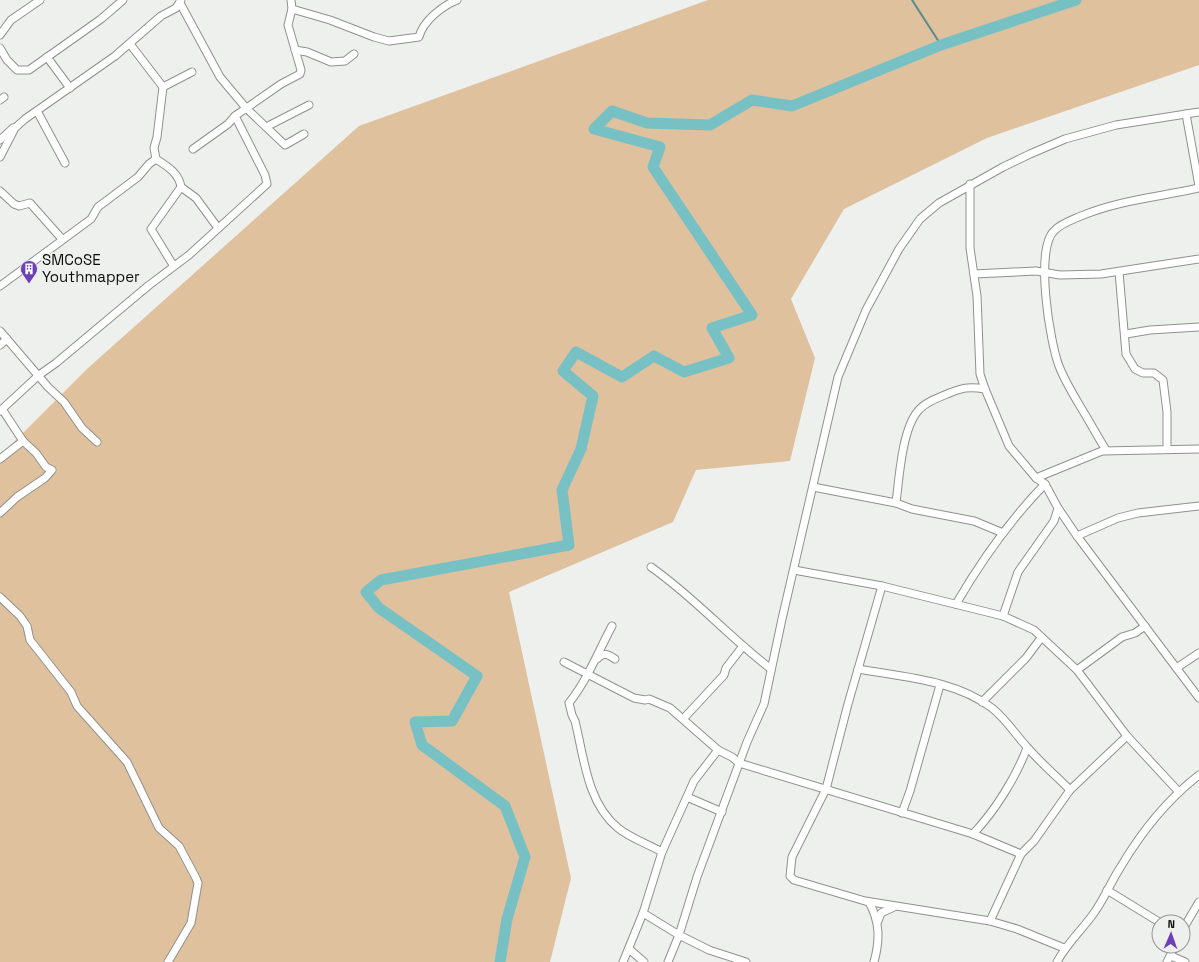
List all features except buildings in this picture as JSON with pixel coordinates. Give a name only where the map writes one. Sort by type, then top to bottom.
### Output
[{"type":"street","points":[[0,35],[11,20],[40,0]]},
{"type":"street","points":[[0,48],[7,60],[17,70],[29,70],[101,19],[123,0]]},
{"type":"street","points":[[193,149],[228,124],[235,116],[246,108],[281,84],[300,74],[301,70],[288,25],[292,9],[291,0]]},
{"type":"street","points":[[292,9],[330,20],[374,37],[389,41],[419,37],[423,26],[448,4],[456,0]]},
{"type":"street","points":[[0,140],[37,111],[130,44],[152,24],[176,8],[180,2],[220,77],[246,108],[285,145],[304,134]]},
{"type":"street","points":[[130,44],[163,86],[157,138],[154,148],[156,158],[173,170],[180,180],[181,187],[152,229],[173,265]]},
{"type":"street","points":[[295,50],[307,52],[331,62],[345,61],[354,54]]},
{"type":"street","points":[[47,57],[70,88]]},
{"type":"street","points":[[163,86],[192,72]]},
{"type":"street","points":[[266,127],[309,105]]},
{"type":"street","points":[[37,111],[65,163]]},
{"type":"street","points":[[668,962],[679,935],[697,877],[751,730],[764,704],[838,377],[866,310],[896,254],[920,218],[939,203],[1002,166],[1065,139],[1116,125],[1199,112]]},
{"type":"street","points":[[1106,450],[1069,389],[1058,364],[1048,311],[1044,272],[1046,247],[1053,231],[1064,224],[1109,206],[1199,187],[1186,114]]},
{"type":"street","points":[[0,512],[45,478],[52,470],[46,467],[36,453],[23,441],[1,410],[39,375],[173,265],[189,255],[267,184],[265,176],[235,116]]},
{"type":"street","points":[[0,157],[15,128]]},
{"type":"street","points":[[0,286],[91,219],[98,207],[138,177],[156,158]]},
{"type":"street","points":[[970,184],[970,248],[974,274],[980,374],[1009,446],[1036,478],[1045,484],[1058,508],[1077,536],[1178,667],[1199,698]]},
{"type":"street","points":[[181,187],[196,198],[218,228]]},
{"type":"street","points":[[0,191],[14,204],[19,206],[30,203],[62,239]]},
{"type":"street","points":[[974,274],[1044,272],[1070,275],[1119,272],[1199,259]]},
{"type":"street","points":[[1119,272],[1126,334],[1126,354],[1135,369],[1142,373],[1154,373],[1163,380],[1167,412],[1167,448]]},
{"type":"street","points":[[1126,334],[1150,330],[1199,327]]},
{"type":"street","points":[[0,331],[48,387],[64,402],[82,428],[97,442]]},
{"type":"street","points":[[0,345],[7,339]]},
{"type":"street","points":[[896,503],[906,440],[918,410],[955,390],[970,386],[985,389]]},
{"type":"street","points":[[0,459],[23,441]]},
{"type":"street","points":[[1036,478],[1096,452],[1106,450],[1167,448],[1199,449]]},
{"type":"street","points":[[956,604],[973,574],[1020,509],[1045,484]]},
{"type":"street","points":[[813,487],[896,503],[918,510],[974,521],[1003,533]]},
{"type":"street","points":[[1077,536],[1118,518],[1138,513],[1199,506]]},
{"type":"street","points":[[1003,616],[1018,572],[1054,521],[1058,508]]},
{"type":"street","points":[[651,567],[668,579],[771,669]]},
{"type":"street","points":[[794,570],[882,586],[956,604],[1003,616],[1034,630],[1077,670],[1127,736],[1178,791]]},
{"type":"street","points":[[882,586],[826,789],[792,858],[790,876],[794,880],[869,902],[990,921],[1018,929],[1064,948]]},
{"type":"street","points":[[0,597],[20,616],[27,626],[30,640],[71,692],[77,706],[127,762],[159,828],[179,846],[196,878],[198,883],[191,923],[168,962]]},
{"type":"street","points":[[612,626],[589,676],[569,703],[575,721],[591,788],[604,812],[619,829],[662,852]]},
{"type":"street","points":[[1077,670],[1122,637],[1135,633],[1145,626]]},
{"type":"street","points":[[982,702],[1026,658],[1041,638]]},
{"type":"street","points":[[684,718],[720,680],[726,668],[743,646]]},
{"type":"street","points":[[596,659],[601,654],[607,654],[615,659]]},
{"type":"street","points":[[1178,667],[1199,654]]},
{"type":"street","points":[[564,662],[634,698],[644,700],[649,699],[670,708],[684,718],[718,750],[732,757],[739,763],[974,834],[1022,854]]},
{"type":"street","points":[[858,669],[922,680],[960,691],[982,702],[1010,725],[1027,748],[1070,790]]},
{"type":"street","points":[[902,813],[910,791],[940,685]]},
{"type":"street","points":[[990,921],[1022,854],[1070,790],[1127,736]]},
{"type":"street","points":[[974,834],[992,812],[1023,759],[1027,748]]},
{"type":"street","points":[[623,962],[643,913],[662,852],[694,781],[718,750]]},
{"type":"street","points":[[1057,962],[1064,948],[1094,913],[1121,866],[1178,791],[1199,775]]},
{"type":"street","points":[[687,797],[722,812]]},
{"type":"street","points":[[1107,890],[1151,917]]},
{"type":"street","points":[[869,902],[878,921],[879,934],[874,962]]},
{"type":"street","points":[[1191,916],[1199,902]]},
{"type":"street","points":[[878,921],[881,914],[894,907]]},
{"type":"street","points":[[643,913],[679,935],[709,950],[746,962]]},
{"type":"street","points":[[629,949],[644,962]]},
{"type":"street","points":[[1169,959],[1185,962]]},
{"type":"shaded area","points":[[708,0],[1199,0],[1199,65],[987,138],[844,209],[791,299],[815,358],[790,461],[696,470],[673,522],[509,592],[571,878],[550,962],[0,962],[0,456],[87,369],[359,126]]},
{"type":"waterway","points":[[912,0],[941,45]]},
{"type":"waterway","points":[[500,962],[507,919],[525,857],[505,806],[422,745],[415,722],[452,721],[477,676],[379,608],[366,592],[381,580],[569,545],[562,490],[581,449],[593,396],[563,371],[576,352],[622,377],[654,356],[684,372],[729,358],[712,328],[752,315],[653,167],[660,147],[594,129],[612,111],[647,123],[710,125],[752,100],[792,106],[941,45],[1076,0]]},
{"type":"place","name":"SMCoSE Youthmapper","points":[[29,284]]}]
